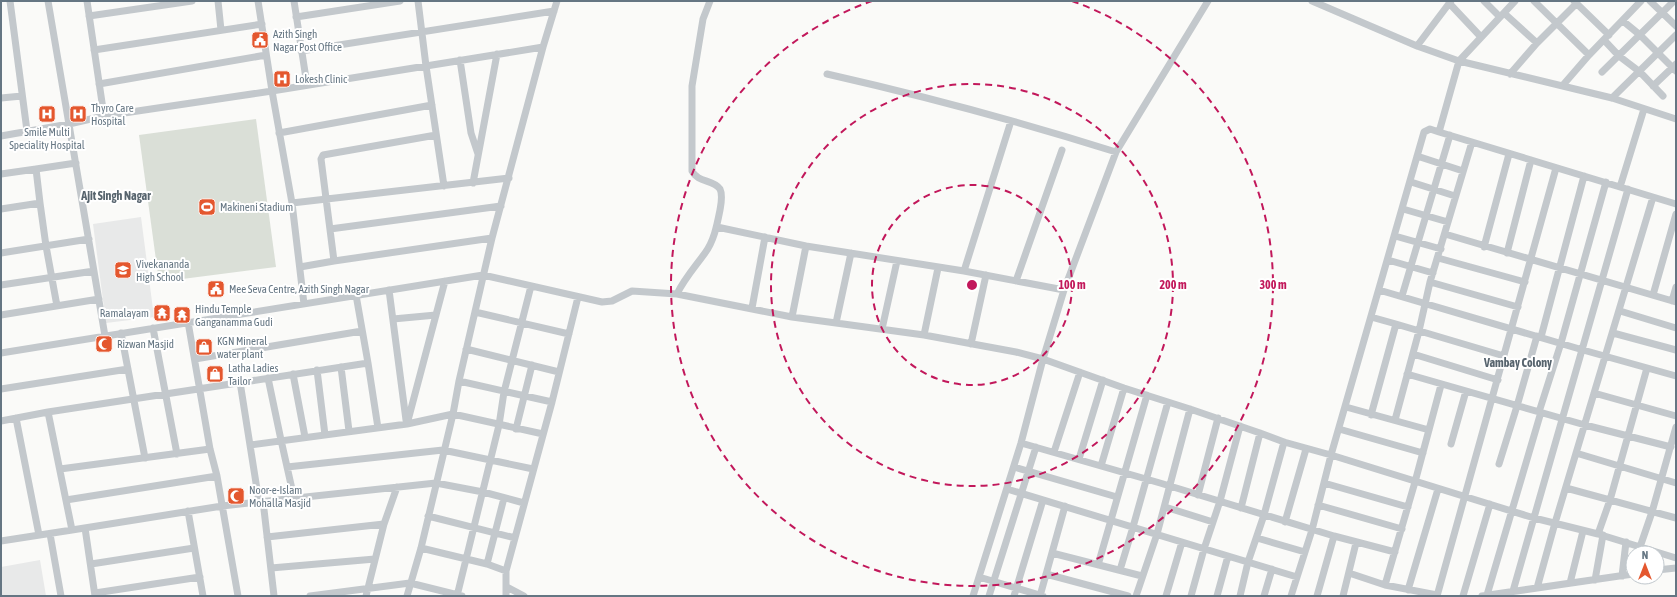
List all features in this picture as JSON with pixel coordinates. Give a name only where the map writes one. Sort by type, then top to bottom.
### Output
[{"type":"street","points":[[10,1],[27,131]]},
{"type":"street","points":[[48,1],[105,336]]},
{"type":"street","points":[[87,1],[104,116]]},
{"type":"street","points":[[89,16],[192,1]]},
{"type":"street","points":[[218,1],[221,30]]},
{"type":"street","points":[[258,1],[292,203],[304,304]]},
{"type":"street","points":[[294,1],[301,51],[308,85]]},
{"type":"street","points":[[296,17],[400,1]]},
{"type":"street","points":[[418,1],[444,186]]},
{"type":"street","points":[[407,596],[421,548],[443,450],[453,414],[459,380],[492,238],[556,1]]},
{"type":"street","points":[[677,294],[683,282],[711,243],[717,227],[722,201],[720,189],[717,186],[698,179],[692,171],[692,86],[703,19],[710,1]]},
{"type":"street","points":[[974,596],[1014,467],[1043,359],[1064,290],[1116,152],[1208,1]]},
{"type":"street","points":[[1312,1],[1418,46],[1459,61],[1612,98],[1676,119]]},
{"type":"street","points":[[1484,1],[1537,43]]},
{"type":"street","points":[[1439,132],[1459,61],[1515,1]]},
{"type":"street","points":[[1534,1],[1589,55]]},
{"type":"street","points":[[1650,1],[1676,26]]},
{"type":"street","points":[[1602,72],[1620,56],[1674,1]]},
{"type":"street","points":[[1418,46],[1450,2],[1481,37]]},
{"type":"street","points":[[1510,74],[1575,2],[1606,37],[1620,56],[1640,72],[1663,96]]},
{"type":"street","points":[[1563,85],[1639,2]]},
{"type":"street","points":[[301,51],[554,11]]},
{"type":"street","points":[[1623,21],[1675,68],[1653,86]]},
{"type":"street","points":[[94,50],[262,24]]},
{"type":"street","points":[[1612,98],[1676,35]]},
{"type":"street","points":[[1,136],[104,116],[272,91],[543,47]]},
{"type":"street","points":[[473,183],[497,54]]},
{"type":"street","points":[[99,84],[266,55]]},
{"type":"street","points":[[460,60],[471,133],[478,155]]},
{"type":"street","points":[[827,74],[905,92],[1116,152]]},
{"type":"street","points":[[1,98],[22,96]]},
{"type":"street","points":[[280,133],[432,105]]},
{"type":"street","points":[[1620,187],[1644,109]]},
{"type":"street","points":[[964,271],[1011,121]]},
{"type":"street","points":[[1291,596],[1312,530],[1331,455],[1411,182],[1424,132],[1430,129],[1676,204]]},
{"type":"street","points":[[334,261],[321,159],[323,155],[436,135]]},
{"type":"street","points":[[1402,296],[1450,135]]},
{"type":"street","points":[[1395,420],[1406,374],[1419,331],[1430,282],[1472,142]]},
{"type":"street","points":[[1016,281],[1062,150]]},
{"type":"street","points":[[1484,247],[1509,154]]},
{"type":"street","points":[[1417,156],[1463,171]]},
{"type":"street","points":[[1507,253],[1531,160]]},
{"type":"street","points":[[1,174],[76,163]]},
{"type":"street","points":[[1348,573],[1385,585],[1437,596],[1556,168]]},
{"type":"street","points":[[36,169],[46,246],[57,306]]},
{"type":"street","points":[[1499,464],[1560,268],[1584,176]]},
{"type":"street","points":[[292,203],[509,178]]},
{"type":"street","points":[[1411,182],[1456,196]]},
{"type":"street","points":[[1606,182],[1561,343],[1511,511],[1503,544],[1485,596],[1625,575]]},
{"type":"street","points":[[1512,592],[1583,350],[1628,189]]},
{"type":"street","points":[[1537,588],[1555,523],[1627,288],[1653,197]]},
{"type":"street","points":[[1,209],[40,204]]},
{"type":"street","points":[[330,229],[501,206]]},
{"type":"street","points":[[1403,209],[1448,222]]},
{"type":"street","points":[[1652,295],[1676,214]]},
{"type":"street","points":[[717,227],[806,246],[964,271],[1064,290]]},
{"type":"street","points":[[1445,234],[1484,247],[1531,259],[1674,301],[1676,288]]},
{"type":"street","points":[[1395,236],[1441,249]]},
{"type":"street","points":[[752,308],[765,237]]},
{"type":"street","points":[[300,267],[492,238]]},
{"type":"street","points":[[1,253],[89,239]]},
{"type":"street","points":[[792,317],[806,246]]},
{"type":"street","points":[[836,323],[851,253]]},
{"type":"street","points":[[1438,258],[1524,282]]},
{"type":"street","points":[[1388,260],[1433,273]]},
{"type":"street","points":[[882,329],[897,261]]},
{"type":"street","points":[[924,335],[938,268]]},
{"type":"street","points":[[1,285],[94,271]]},
{"type":"street","points":[[1,353],[483,275],[602,302],[612,301],[621,295],[632,291],[677,294],[792,317],[924,335],[1043,359],[1124,388],[1218,418],[1306,449],[1331,455],[1534,518],[1634,545]]},
{"type":"street","points":[[971,344],[986,275]]},
{"type":"street","points":[[407,424],[445,281]]},
{"type":"street","points":[[1430,282],[1518,307]]},
{"type":"street","points":[[310,596],[367,592],[410,583],[459,596],[498,425],[504,392],[531,286]]},
{"type":"street","points":[[389,290],[407,424]]},
{"type":"street","points":[[1379,290],[1676,376]]},
{"type":"street","points":[[356,295],[378,428]]},
{"type":"street","points":[[506,596],[506,571],[552,402],[578,297]]},
{"type":"street","points":[[1,315],[99,299]]},
{"type":"street","points":[[1620,311],[1676,328]]},
{"type":"street","points":[[475,312],[569,334]]},
{"type":"street","points":[[393,319],[436,315]]},
{"type":"street","points":[[1371,318],[1504,356]]},
{"type":"street","points":[[188,322],[238,596]]},
{"type":"street","points":[[1371,415],[1396,324]]},
{"type":"street","points":[[153,328],[177,454]]},
{"type":"street","points":[[195,359],[362,331]]},
{"type":"street","points":[[121,333],[145,458]]},
{"type":"street","points":[[1613,333],[1676,350]]},
{"type":"street","points":[[466,349],[559,372]]},
{"type":"street","points":[[1413,354],[1498,380]]},
{"type":"street","points":[[1,421],[134,398],[368,362]]},
{"type":"street","points":[[516,429],[532,365]]},
{"type":"street","points":[[341,367],[349,432]]},
{"type":"street","points":[[1595,580],[1601,535],[1647,368]]},
{"type":"street","points":[[1,389],[128,369]]},
{"type":"street","points":[[317,370],[325,435]]},
{"type":"street","points":[[1054,452],[1080,372]]},
{"type":"street","points":[[293,374],[305,437]]},
{"type":"street","points":[[1406,374],[1585,425],[1671,447]]},
{"type":"street","points":[[268,378],[280,440],[294,498]]},
{"type":"street","points":[[459,380],[504,392],[552,402]]},
{"type":"street","points":[[1078,460],[1103,380]]},
{"type":"street","points":[[240,382],[267,537],[274,596]]},
{"type":"street","points":[[1385,585],[1396,552],[1441,384]]},
{"type":"street","points":[[1101,466],[1124,388]]},
{"type":"street","points":[[1450,444],[1466,391]]},
{"type":"street","points":[[1594,393],[1676,416]]},
{"type":"street","points":[[1098,565],[1147,395]]},
{"type":"street","points":[[1120,570],[1168,402]]},
{"type":"street","points":[[1346,407],[1429,430]]},
{"type":"street","points":[[1136,596],[1157,534],[1190,409]]},
{"type":"street","points":[[48,412],[72,530]]},
{"type":"street","points":[[250,445],[407,424],[453,414],[543,434]]},
{"type":"street","points":[[16,418],[38,535]]},
{"type":"street","points":[[1198,495],[1218,418]]},
{"type":"street","points":[[1191,596],[1204,549],[1220,501],[1240,426]]},
{"type":"street","points":[[1641,545],[1662,479],[1676,427]]},
{"type":"street","points":[[1339,429],[1423,453]]},
{"type":"street","points":[[1241,508],[1260,433]]},
{"type":"street","points":[[1240,596],[1248,562],[1264,515],[1284,442]]},
{"type":"street","points":[[1021,443],[1147,479],[1356,543],[1396,552]]},
{"type":"street","points":[[989,596],[1036,447]]},
{"type":"street","points":[[60,469],[210,449]]},
{"type":"street","points":[[1285,522],[1306,449]]},
{"type":"street","points":[[287,467],[443,450],[533,469]]},
{"type":"street","points":[[1576,453],[1676,483]]},
{"type":"street","points":[[1014,467],[1118,497]]},
{"type":"street","points":[[66,500],[216,476]]},
{"type":"street","points":[[1,539],[50,534],[222,506],[436,482],[524,503]]},
{"type":"street","points":[[1324,483],[1408,507]]},
{"type":"street","points":[[367,592],[384,524],[397,487]]},
{"type":"street","points":[[1007,488],[1297,577]]},
{"type":"street","points":[[1566,488],[1676,518]]},
{"type":"street","points":[[1408,590],[1438,489]]},
{"type":"street","points":[[487,564],[504,498]]},
{"type":"street","points":[[1014,596],[1043,500]]},
{"type":"street","points":[[1464,596],[1490,504]]},
{"type":"street","points":[[1318,505],[1402,529]]},
{"type":"street","points":[[979,577],[1041,596],[1065,506]]},
{"type":"street","points":[[1164,507],[1213,522]]},
{"type":"street","points":[[188,511],[203,596]]},
{"type":"street","points":[[428,516],[515,538]]},
{"type":"street","points":[[267,537],[384,524]]},
{"type":"street","points":[[85,528],[95,595],[200,577]]},
{"type":"street","points":[[1570,583],[1583,531]]},
{"type":"street","points":[[50,534],[61,596]]},
{"type":"street","points":[[1317,596],[1334,536]]},
{"type":"street","points":[[1257,538],[1305,552]]},
{"type":"street","points":[[1166,596],[1182,542]]},
{"type":"street","points":[[1622,576],[1626,542]]},
{"type":"street","points":[[1343,596],[1356,543]]},
{"type":"street","points":[[91,564],[194,548]]},
{"type":"street","points":[[421,548],[487,564],[506,571]]},
{"type":"street","points":[[1052,553],[1142,576]]},
{"type":"street","points":[[1665,555],[1676,558]]},
{"type":"street","points":[[1217,596],[1228,556]]},
{"type":"street","points":[[271,568],[375,559]]},
{"type":"street","points":[[1665,569],[1676,568]]},
{"type":"street","points":[[1264,596],[1272,569]]},
{"type":"street","points":[[1046,574],[1128,596]]},
{"type":"street","points":[[507,588],[524,596]]},
{"type":"shaded area","points":[[256,119],[276,267],[159,282],[139,135]]},
{"type":"shaded area","name":"Vivekananda High School","points":[[141,217],[154,317],[106,323],[93,224]]},
{"type":"shaded area","points":[[40,560],[46,596],[1,596],[1,567]]},
{"type":"place","name":"Azith Singh Nagar Post Office","points":[[260,40]]},
{"type":"place","name":"Lokesh Clinic","points":[[282,79]]},
{"type":"place","name":"Smile Multi Speciality Hospital","points":[[47,114]]},
{"type":"place","name":"Thyro Care Hospital","points":[[78,114]]},
{"type":"place","name":"Makineni Stadium","points":[[207,207]]},
{"type":"place","name":"Vivekananda High School","points":[[123,270]]},
{"type":"place","name":"Mee Seva Centre, Azith Singh Nagar","points":[[216,289]]},
{"type":"place","name":"Ramalayam","points":[[162,313]]},
{"type":"place","name":"Hindu Temple Ganganamma Gudi","points":[[182,315]]},
{"type":"place","name":"Rizwan Masjid","points":[[104,344]]},
{"type":"place","name":"KGN Mineral water plant","points":[[204,347]]},
{"type":"place","name":"Latha Ladies Tailor","points":[[215,374]]},
{"type":"place","name":"Noor-e-Islam Mohalla Masjid","points":[[236,496]]},
{"type":"district","name":"Ajit Singh Nagar","points":[[116,196]]},
{"type":"district","name":"Vambay Colony","points":[[1518,363]]}]
